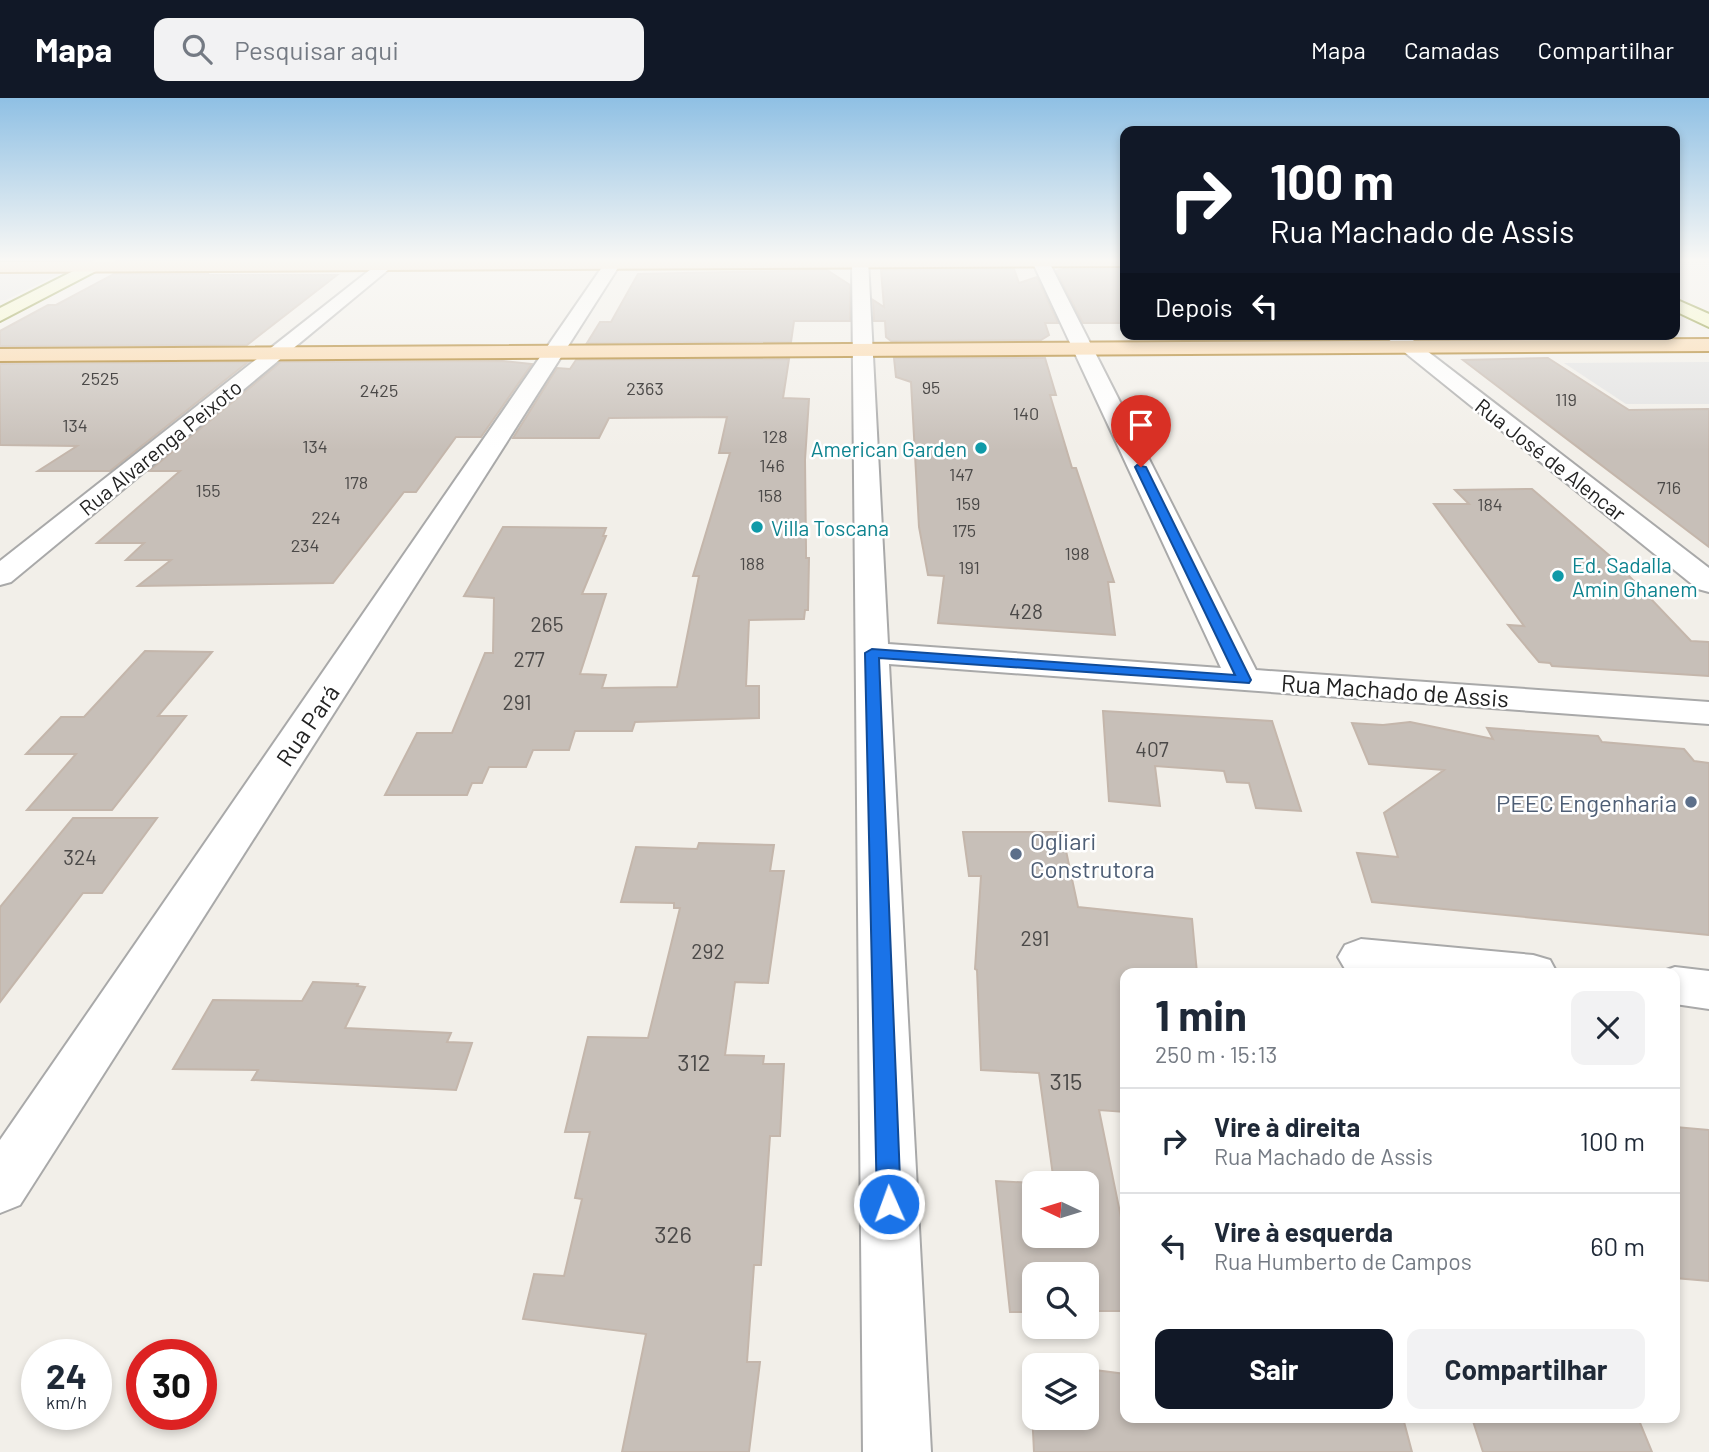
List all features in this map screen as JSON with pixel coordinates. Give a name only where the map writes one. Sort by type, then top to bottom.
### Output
[{"type":"main road","points":[[0,355],[1083,348],[1400,340],[1709,345]]},
{"type":"street","name":"Rua Alvarenga Peixoto","points":[[0,576],[314,323]]},
{"type":"street","name":"Rua Pará","points":[[0,1187],[574,323]]},
{"type":"street","points":[[862,323],[897,1452]]},
{"type":"street","points":[[1071,323],[1244,680]]},
{"type":"street","name":"Rua José de Alencar","points":[[1400,340],[1709,583]]},
{"type":"street","name":"Rua Machado de Assis","points":[[872,653],[1709,713]]},
{"type":"street","points":[[1361,957],[1479,968]]},
{"type":"street","points":[[1680,987],[1709,990]]},
{"type":"shaded area","points":[[1709,362],[1709,404],[1626,404],[1564,363]]},
{"type":"building","points":[[14,323],[275,323],[247,345],[0,346],[0,331]]},
{"type":"building","points":[[599,323],[794,323],[791,342],[587,343]]},
{"type":"building","points":[[885,323],[1045,323],[1049,335],[1041,340],[891,341],[886,337]]},
{"type":"building","points":[[894,358],[1045,358],[1056,395],[1050,395],[1072,468],[1076,468],[1114,582],[1108,582],[1115,635],[938,623],[944,576],[928,575],[919,527],[911,382],[896,377]]},
{"type":"building","points":[[1548,358],[1629,410],[1709,409],[1709,547],[1463,360]]},
{"type":"building","points":[[789,359],[783,398],[809,399],[805,460],[808,610],[805,610],[804,619],[749,620],[746,686],[759,686],[759,718],[635,722],[632,731],[575,731],[569,750],[533,750],[526,767],[489,767],[482,783],[472,783],[467,795],[385,795],[417,733],[452,733],[485,653],[493,653],[494,598],[464,596],[503,527],[606,528],[603,536],[606,536],[582,594],[606,594],[580,674],[606,675],[602,688],[677,687],[699,576],[693,576],[730,453],[719,453],[727,417],[609,418],[599,438],[513,438],[557,368],[570,369],[576,360]]},
{"type":"building","points":[[503,361],[532,364],[481,437],[456,437],[416,492],[404,492],[333,583],[138,586],[171,560],[126,560],[144,543],[97,543],[180,471],[149,471],[281,362]]},
{"type":"building","points":[[248,362],[110,471],[38,471],[77,446],[0,445],[0,364]]},
{"type":"building","points":[[1532,489],[1610,556],[1691,641],[1709,642],[1709,676],[1552,666],[1550,663],[1539,662],[1508,625],[1524,626],[1434,504],[1469,504],[1455,490]]},
{"type":"building","points":[[145,651],[212,652],[158,716],[186,716],[112,810],[27,810],[76,754],[26,754],[61,717],[84,717]]},
{"type":"building","points":[[1103,711],[1272,721],[1301,811],[1256,808],[1249,783],[1227,782],[1224,771],[1155,766],[1160,806],[1109,801]]},
{"type":"building","points":[[1410,722],[1493,739],[1487,728],[1598,736],[1602,742],[1684,749],[1694,761],[1709,763],[1709,935],[1372,902],[1357,853],[1398,857],[1384,813],[1444,770],[1369,764],[1352,723],[1383,725]]},
{"type":"building","points":[[73,818],[157,818],[102,893],[83,893],[0,1002],[0,907]]},
{"type":"building","points":[[963,832],[1062,832],[1078,907],[1192,919],[1197,968],[1120,968],[1120,1112],[1099,1110],[1120,1213],[1120,1311],[1099,1311],[1099,1262],[1022,1262],[1022,1312],[1010,1312],[996,1181],[1022,1182],[1022,1248],[1099,1248],[1099,1171],[1052,1171],[1039,1073],[981,1070],[975,969],[981,876],[969,876]]},
{"type":"building","points":[[699,843],[774,845],[770,871],[784,871],[768,983],[735,982],[725,1055],[764,1056],[763,1064],[784,1064],[780,1136],[770,1136],[761,1265],[754,1265],[747,1362],[760,1362],[749,1452],[622,1452],[646,1334],[523,1319],[534,1274],[564,1276],[582,1199],[575,1198],[590,1132],[565,1132],[588,1037],[648,1038],[680,908],[674,908],[674,903],[621,902],[636,847],[697,849]]},
{"type":"building","points":[[313,982],[358,984],[357,986],[365,987],[345,1028],[451,1033],[447,1042],[472,1043],[456,1090],[252,1080],[258,1070],[173,1069],[213,1000],[302,1001]]},
{"type":"building","points":[[1680,1127],[1709,1130],[1709,1281],[1680,1278]]},
{"type":"building","points":[[1099,1371],[1120,1373],[1120,1423],[1404,1423],[1412,1452],[1034,1452],[1033,1430],[1099,1430]]},
{"type":"building","points":[[1474,1423],[1640,1423],[1652,1452],[1483,1452]]},
{"type":"place","name":"American Garden","points":[[981,448]]},
{"type":"place","name":"Villa Toscana","points":[[757,527]]},
{"type":"place","name":"Ed. Sadalla Amin Ghanem","points":[[1558,576]]},
{"type":"place","name":"PEEC Engenharia","points":[[1691,802]]},
{"type":"place","name":"Ogliari Construtora","points":[[1016,854]]},
{"type":"route","points":[[889,1204],[872,653],[1244,680],[1141,467]]}]
